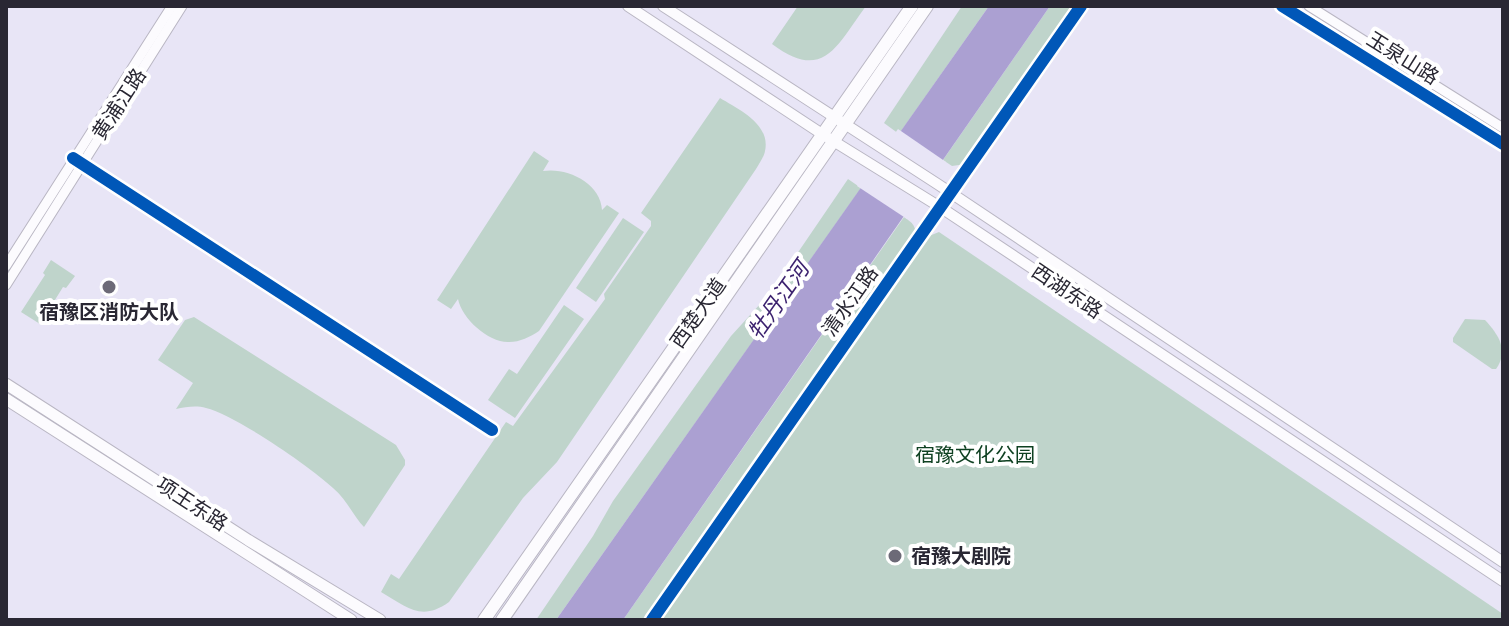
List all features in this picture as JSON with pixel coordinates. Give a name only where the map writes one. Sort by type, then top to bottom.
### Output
[{"type":"highway","name":"西楚大道","points":[[840,120],[912,6]]},
{"type":"highway","name":"西楚大道","points":[[484,620],[827,137],[927,6]]},
{"type":"highway","name":"西楚大道","points":[[502,620],[827,137]]},
{"type":"main road","name":"西湖东路","points":[[628,6],[940,207],[1503,581]]},
{"type":"main road","name":"西湖东路","points":[[663,6],[939,185],[1503,562]]},
{"type":"main road","name":"项王东路","points":[[7,384],[249,541],[380,620]]},
{"type":"main road","name":"项王东路","points":[[6,399],[351,620]]},
{"type":"street","name":"黄浦江路","points":[[6,285],[172,6]]},
{"type":"street","name":"黄浦江路","points":[[6,266],[182,6]]},
{"type":"street","name":"清水江路","points":[[652,620],[1081,6]]},
{"type":"street","name":"玉泉山路","points":[[1282,6],[1503,144]]},
{"type":"street","name":"玉泉山路","points":[[1309,6],[1503,128]]},
{"type":"street","points":[[78,161],[492,430]]},
{"type":"green space","points":[[798,6],[866,6],[828,54],[805,60],[772,44]]},
{"type":"green space","points":[[962,6],[989,6],[899,134],[884,123]]},
{"type":"green space","points":[[1050,6],[1079,6],[966,164],[952,166],[943,160]]},
{"type":"green space","points":[[720,98],[744,112],[758,125],[766,141],[764,156],[557,462],[523,498],[449,602],[422,612],[381,592],[391,574],[399,579],[506,422],[513,426],[605,299],[604,294],[651,226],[651,221],[641,213]]},
{"type":"green space","points":[[534,151],[549,161],[543,171],[572,174],[596,192],[602,210],[607,205],[619,213],[539,331],[521,340],[501,341],[485,334],[471,322],[458,299],[451,309],[437,300]]},
{"type":"green space","points":[[848,179],[861,188],[556,620],[536,620],[613,501],[731,336],[771,292]]},
{"type":"green space","points":[[904,217],[913,225],[916,238],[647,620],[623,620]]},
{"type":"green space","points":[[623,218],[644,232],[596,302],[576,288]]},
{"type":"green space","name":"宿豫文化公园","points":[[939,232],[1503,614],[1503,620],[660,620],[929,236]]},
{"type":"green space","points":[[51,260],[75,276],[66,288],[63,287],[40,324],[21,312]]},
{"type":"green space","points":[[564,305],[584,319],[515,418],[488,400],[509,369],[517,374]]},
{"type":"green space","points":[[194,317],[396,445],[405,465],[364,527],[333,488],[272,443],[235,420],[206,408],[176,409],[193,383],[158,360],[185,320]]},
{"type":"green space","points":[[1465,319],[1485,320],[1494,331],[1502,350],[1496,369],[1453,342]]},
{"type":"shaded area","points":[[989,6],[1050,6],[623,620],[556,620]]},
{"type":"pier","points":[[898,129],[946,162],[907,219],[857,186]]},
{"type":"cycle path","points":[[652,620],[1081,6]]},
{"type":"cycle path","points":[[1282,6],[1503,144]]},
{"type":"cycle path","points":[[73,158],[492,430]]},
{"type":"place","name":"宿豫区消防大队","points":[[109,287]]},
{"type":"place","name":"宿豫大剧院","points":[[895,556]]},
{"type":"water label","name":"牡丹江河","points":[[778,300]]}]
